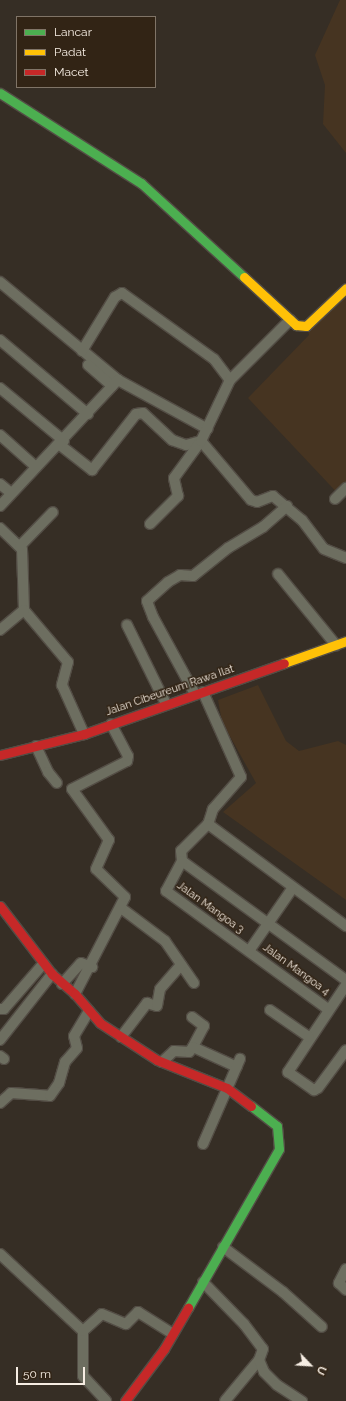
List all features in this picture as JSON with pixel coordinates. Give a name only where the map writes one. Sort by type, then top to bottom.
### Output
[{"type":"street","points":[[0,93],[141,184],[290,320],[306,326],[346,288]]},
{"type":"street","points":[[0,282],[82,351],[115,383]]},
{"type":"street","points":[[0,291],[115,383],[208,429]]},
{"type":"street","points":[[82,351],[115,297],[122,293],[214,359],[230,380]]},
{"type":"street","points":[[150,524],[178,496],[174,478],[208,429],[230,380],[290,320]]},
{"type":"street","points":[[0,340],[88,414]]},
{"type":"street","points":[[0,506],[36,467],[62,443],[115,383]]},
{"type":"street","points":[[0,388],[92,470],[139,412],[172,440],[186,445],[201,441]]},
{"type":"street","points":[[0,435],[36,467]]},
{"type":"street","points":[[201,441],[251,500],[260,501],[271,496],[287,506],[313,532],[324,549],[345,556]]},
{"type":"street","points":[[0,484],[11,493]]},
{"type":"street","points":[[335,499],[346,488]]},
{"type":"street","points":[[287,506],[263,527],[228,548],[193,576],[180,575],[168,582],[148,601],[153,617],[199,693],[241,777],[213,809],[208,824],[181,851],[182,861],[268,921],[346,980]]},
{"type":"street","points":[[20,546],[52,512]]},
{"type":"street","points":[[0,528],[20,546],[23,552],[24,610],[68,662],[62,685],[84,734]]},
{"type":"street","points":[[278,574],[336,645]]},
{"type":"street","points":[[0,630],[24,610]]},
{"type":"street","points":[[126,626],[166,704]]},
{"type":"street","name":"Jalan Cibeureum Rawa Ilat","points":[[1,753],[84,734],[346,641]]},
{"type":"street","points":[[75,994],[92,967],[121,908],[124,892],[96,869],[109,840],[72,789],[127,761],[128,756],[112,724]]},
{"type":"street","points":[[36,746],[48,772],[57,783]]},
{"type":"street","points":[[208,824],[292,889],[346,926]]},
{"type":"street","name":"Jalan Mangoa 3","points":[[182,861],[166,890],[249,951]]},
{"type":"street","points":[[249,951],[268,921],[292,889]]},
{"type":"street","points":[[0,906],[23,932],[43,964],[62,984],[75,994],[100,1023],[162,1062],[227,1088],[277,1126],[280,1137],[279,1149],[173,1334],[125,1401]]},
{"type":"street","points":[[121,908],[165,941],[194,984]]},
{"type":"street","name":"Jalan Mangoa 4","points":[[249,951],[328,1009]]},
{"type":"street","points":[[62,984],[81,963],[92,967]]},
{"type":"street","points":[[0,1009],[4,1009],[43,964]]},
{"type":"street","points":[[121,1037],[147,1003],[157,1006],[160,990],[181,965]]},
{"type":"street","points":[[0,1040],[52,974]]},
{"type":"street","points":[[346,985],[308,1037],[288,1071],[308,1089],[318,1088],[346,1050]]},
{"type":"street","points":[[270,1010],[308,1037]]},
{"type":"street","points":[[0,1103],[11,1093],[50,1096],[59,1083],[66,1061],[77,1048],[74,1036],[89,1011]]},
{"type":"street","points":[[162,1062],[174,1051],[189,1052],[193,1047],[204,1026],[192,1017]]},
{"type":"street","points":[[193,1047],[238,1063],[203,1144]]},
{"type":"street","points":[[223,1247],[283,1292],[322,1328]]},
{"type":"street","points":[[0,1254],[83,1331],[83,1376],[106,1401]]},
{"type":"street","points":[[346,1269],[339,1282],[346,1290]]},
{"type":"street","points":[[203,1282],[258,1341],[263,1349],[259,1360],[225,1401]]},
{"type":"street","points":[[83,1331],[102,1314],[126,1324],[138,1312],[173,1334]]},
{"type":"street","points":[[259,1360],[264,1372],[277,1385],[302,1401]]},
{"type":"shaded area","points":[[340,0],[346,0],[346,153],[323,124],[325,85],[315,55]]},
{"type":"shaded area","points":[[346,285],[346,496],[343,499],[248,398],[309,335],[306,323]]},
{"type":"shaded area","points":[[258,685],[286,741],[299,751],[338,741],[346,745],[346,900],[223,812],[256,783],[222,722],[218,700]]},
{"type":"traffic: fast","points":[[0,93],[141,183],[244,277]]},
{"type":"traffic: fast","points":[[188,1308],[279,1149],[277,1126],[251,1106]]},
{"type":"traffic: slow","points":[[244,277],[296,325],[306,326],[346,288]]},
{"type":"traffic: slow","points":[[284,663],[346,641]]},
{"type":"traffic: jam","points":[[0,755],[84,734],[284,663]]},
{"type":"traffic: jam","points":[[0,906],[52,974],[75,994],[100,1023],[157,1060],[227,1088],[251,1106]]},
{"type":"traffic: jam","points":[[125,1401],[164,1349],[188,1308]]}]
